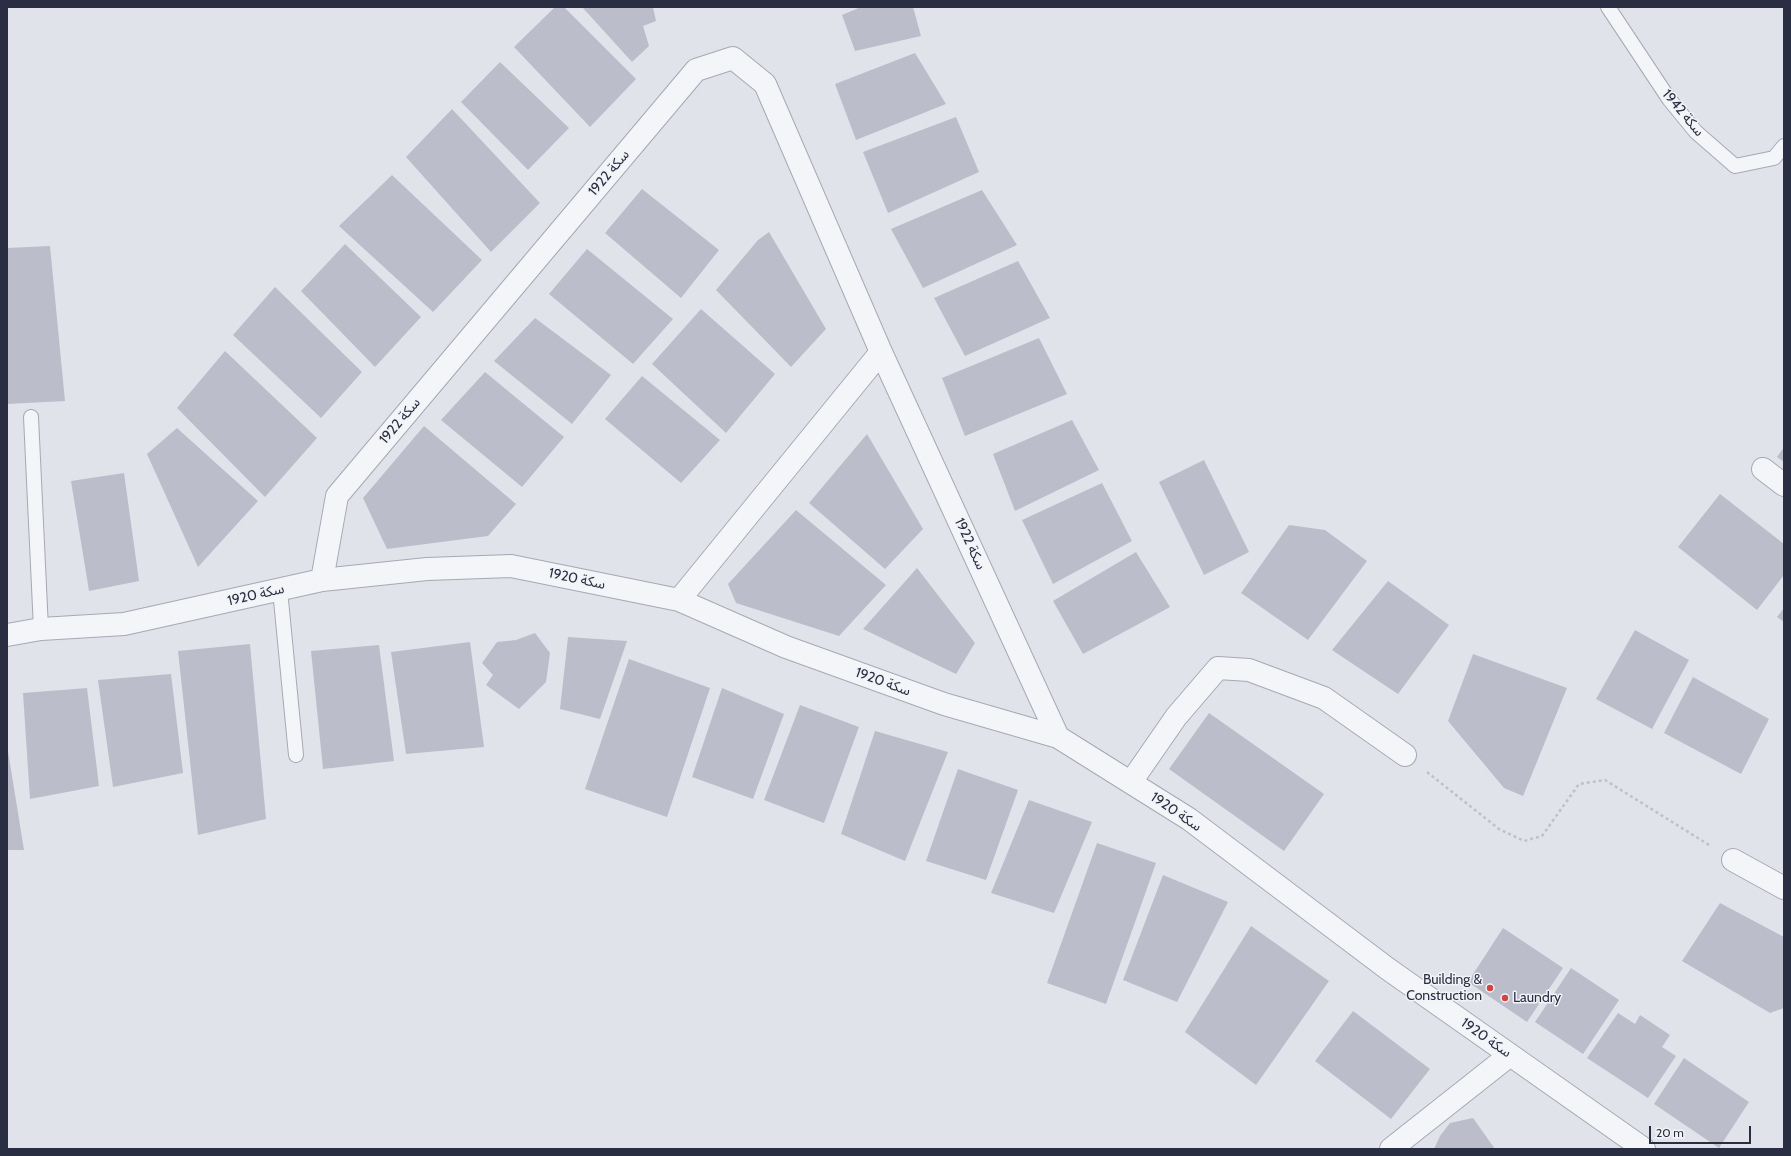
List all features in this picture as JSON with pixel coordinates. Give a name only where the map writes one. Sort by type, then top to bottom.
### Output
[{"type":"street","name":"سكة 1922","points":[[322,580],[337,496],[696,70],[733,58],[765,84],[881,352],[1058,737]]},
{"type":"street","points":[[679,600],[881,352]]},
{"type":"street","points":[[1763,469],[1784,485]]},
{"type":"street","name":"سكة 1920","points":[[7,635],[41,629],[124,624],[322,580],[427,569],[511,566],[679,600],[786,647],[944,704],[1058,737],[1189,819],[1388,969],[1644,1149]]},
{"type":"street","points":[[1131,782],[1176,717],[1218,668],[1249,670],[1324,698],[1405,755]]},
{"type":"street","points":[[1733,860],[1784,888]]},
{"type":"street","points":[[1390,1149],[1510,1055]]},
{"type":"lane","name":"سكة 1942","points":[[1608,7],[1669,99],[1696,132],[1735,166],[1774,158],[1784,146]]},
{"type":"lane","points":[[32,417],[41,629]]},
{"type":"lane","points":[[280,590],[296,756]]},
{"type":"path","points":[[1405,755],[1499,829],[1524,841],[1542,836],[1579,784],[1605,780],[1733,860]]},
{"type":"building","points":[[555,7],[564,7],[636,79],[590,127],[514,47]]},
{"type":"building","points":[[582,7],[653,7],[656,21],[643,26],[649,46],[632,62]]},
{"type":"building","points":[[861,7],[913,7],[921,36],[855,51],[842,15]]},
{"type":"building","points":[[915,53],[946,104],[856,140],[835,84]]},
{"type":"building","points":[[500,62],[569,128],[528,170],[461,102]]},
{"type":"building","points":[[452,109],[540,203],[491,252],[406,157]]},
{"type":"building","points":[[956,117],[979,172],[888,213],[863,152]]},
{"type":"building","points":[[392,175],[482,260],[433,312],[339,226]]},
{"type":"building","points":[[642,189],[719,250],[681,298],[605,233]]},
{"type":"building","points":[[982,190],[1017,245],[923,288],[891,229]]},
{"type":"building","points":[[769,232],[826,329],[791,367],[716,290],[758,240]]},
{"type":"building","points":[[345,244],[421,317],[375,367],[301,291]]},
{"type":"building","points":[[50,246],[65,401],[7,404],[7,248]]},
{"type":"building","points":[[587,249],[673,319],[633,364],[549,294]]},
{"type":"building","points":[[1018,261],[1050,318],[965,356],[934,298]]},
{"type":"building","points":[[275,287],[362,372],[321,418],[233,335]]},
{"type":"building","points":[[701,309],[775,374],[726,433],[652,364]]},
{"type":"building","points":[[535,318],[611,375],[572,424],[494,361]]},
{"type":"building","points":[[1039,338],[1067,394],[965,436],[942,378]]},
{"type":"building","points":[[225,351],[317,438],[265,497],[177,408]]},
{"type":"building","points":[[485,372],[564,437],[522,487],[441,420]]},
{"type":"building","points":[[642,376],[720,440],[681,483],[605,419]]},
{"type":"building","points":[[1072,420],[1099,470],[1015,511],[993,454]]},
{"type":"building","points":[[424,426],[516,504],[488,536],[387,549],[363,498]]},
{"type":"building","points":[[177,428],[258,501],[198,567],[147,454]]},
{"type":"building","points":[[867,434],[923,529],[885,569],[809,503]]},
{"type":"building","points":[[1784,447],[1784,462],[1777,457]]},
{"type":"building","points":[[1204,460],[1249,552],[1204,575],[1159,482]]},
{"type":"building","points":[[124,473],[139,581],[89,591],[71,481]]},
{"type":"building","points":[[1102,483],[1132,541],[1053,584],[1022,520]]},
{"type":"building","points":[[1720,494],[1784,544],[1784,575],[1757,610],[1678,547]]},
{"type":"building","points":[[796,510],[886,585],[839,636],[736,603],[728,584]]},
{"type":"building","points":[[1289,525],[1325,530],[1367,561],[1308,640],[1241,593]]},
{"type":"building","points":[[1136,552],[1170,607],[1083,654],[1053,601]]},
{"type":"building","points":[[917,568],[975,643],[956,674],[863,629]]},
{"type":"building","points":[[1388,581],[1449,625],[1398,694],[1332,650]]},
{"type":"building","points":[[1784,608],[1784,622],[1777,617]]},
{"type":"building","points":[[1635,630],[1689,660],[1652,729],[1596,699]]},
{"type":"building","points":[[535,633],[550,653],[546,682],[519,709],[486,685],[493,675],[482,663],[497,642],[516,640]]},
{"type":"building","points":[[568,637],[627,641],[600,719],[560,709]]},
{"type":"building","points":[[470,642],[484,747],[406,754],[391,652]]},
{"type":"building","points":[[250,644],[266,819],[198,835],[178,651]]},
{"type":"building","points":[[379,645],[394,761],[323,769],[311,651]]},
{"type":"building","points":[[1473,654],[1567,688],[1523,796],[1504,788],[1448,721]]},
{"type":"building","points":[[629,659],[710,688],[667,817],[585,789]]},
{"type":"building","points":[[171,674],[183,773],[113,787],[98,680]]},
{"type":"building","points":[[1693,677],[1769,719],[1741,774],[1664,733]]},
{"type":"building","points":[[87,688],[99,786],[30,799],[23,693]]},
{"type":"building","points":[[722,688],[784,714],[753,799],[692,777]]},
{"type":"building","points":[[800,705],[859,727],[824,823],[764,800]]},
{"type":"building","points":[[1209,713],[1324,794],[1284,851],[1169,769]]},
{"type":"building","points":[[875,731],[948,752],[905,861],[841,834]]},
{"type":"building","points":[[8,751],[24,850],[7,850]]},
{"type":"building","points":[[958,769],[1018,790],[986,880],[926,861]]},
{"type":"building","points":[[1029,800],[1092,822],[1054,913],[991,893]]},
{"type":"building","points":[[1097,843],[1156,863],[1106,1004],[1047,983]]},
{"type":"building","points":[[1163,875],[1228,902],[1177,1002],[1123,980]]},
{"type":"building","points":[[1720,903],[1784,937],[1784,1008],[1770,1013],[1682,961]]},
{"type":"building","points":[[1251,926],[1329,981],[1256,1085],[1185,1032]]},
{"type":"building","points":[[1503,928],[1563,968],[1527,1022],[1468,982]]},
{"type":"building","points":[[1571,968],[1619,1000],[1583,1054],[1535,1022]]},
{"type":"building","points":[[1353,1011],[1430,1069],[1391,1119],[1315,1061]]},
{"type":"building","points":[[1618,1013],[1635,1024],[1640,1015],[1670,1035],[1662,1047],[1676,1056],[1648,1098],[1587,1058]]},
{"type":"building","points":[[1684,1058],[1749,1102],[1719,1148],[1654,1104]]},
{"type":"building","points":[[1473,1118],[1495,1149],[1434,1149],[1440,1136],[1450,1123]]},
{"type":"place","name":"Building & Construction","points":[[1490,988]]},
{"type":"place","name":"Laundry","points":[[1505,998]]}]
